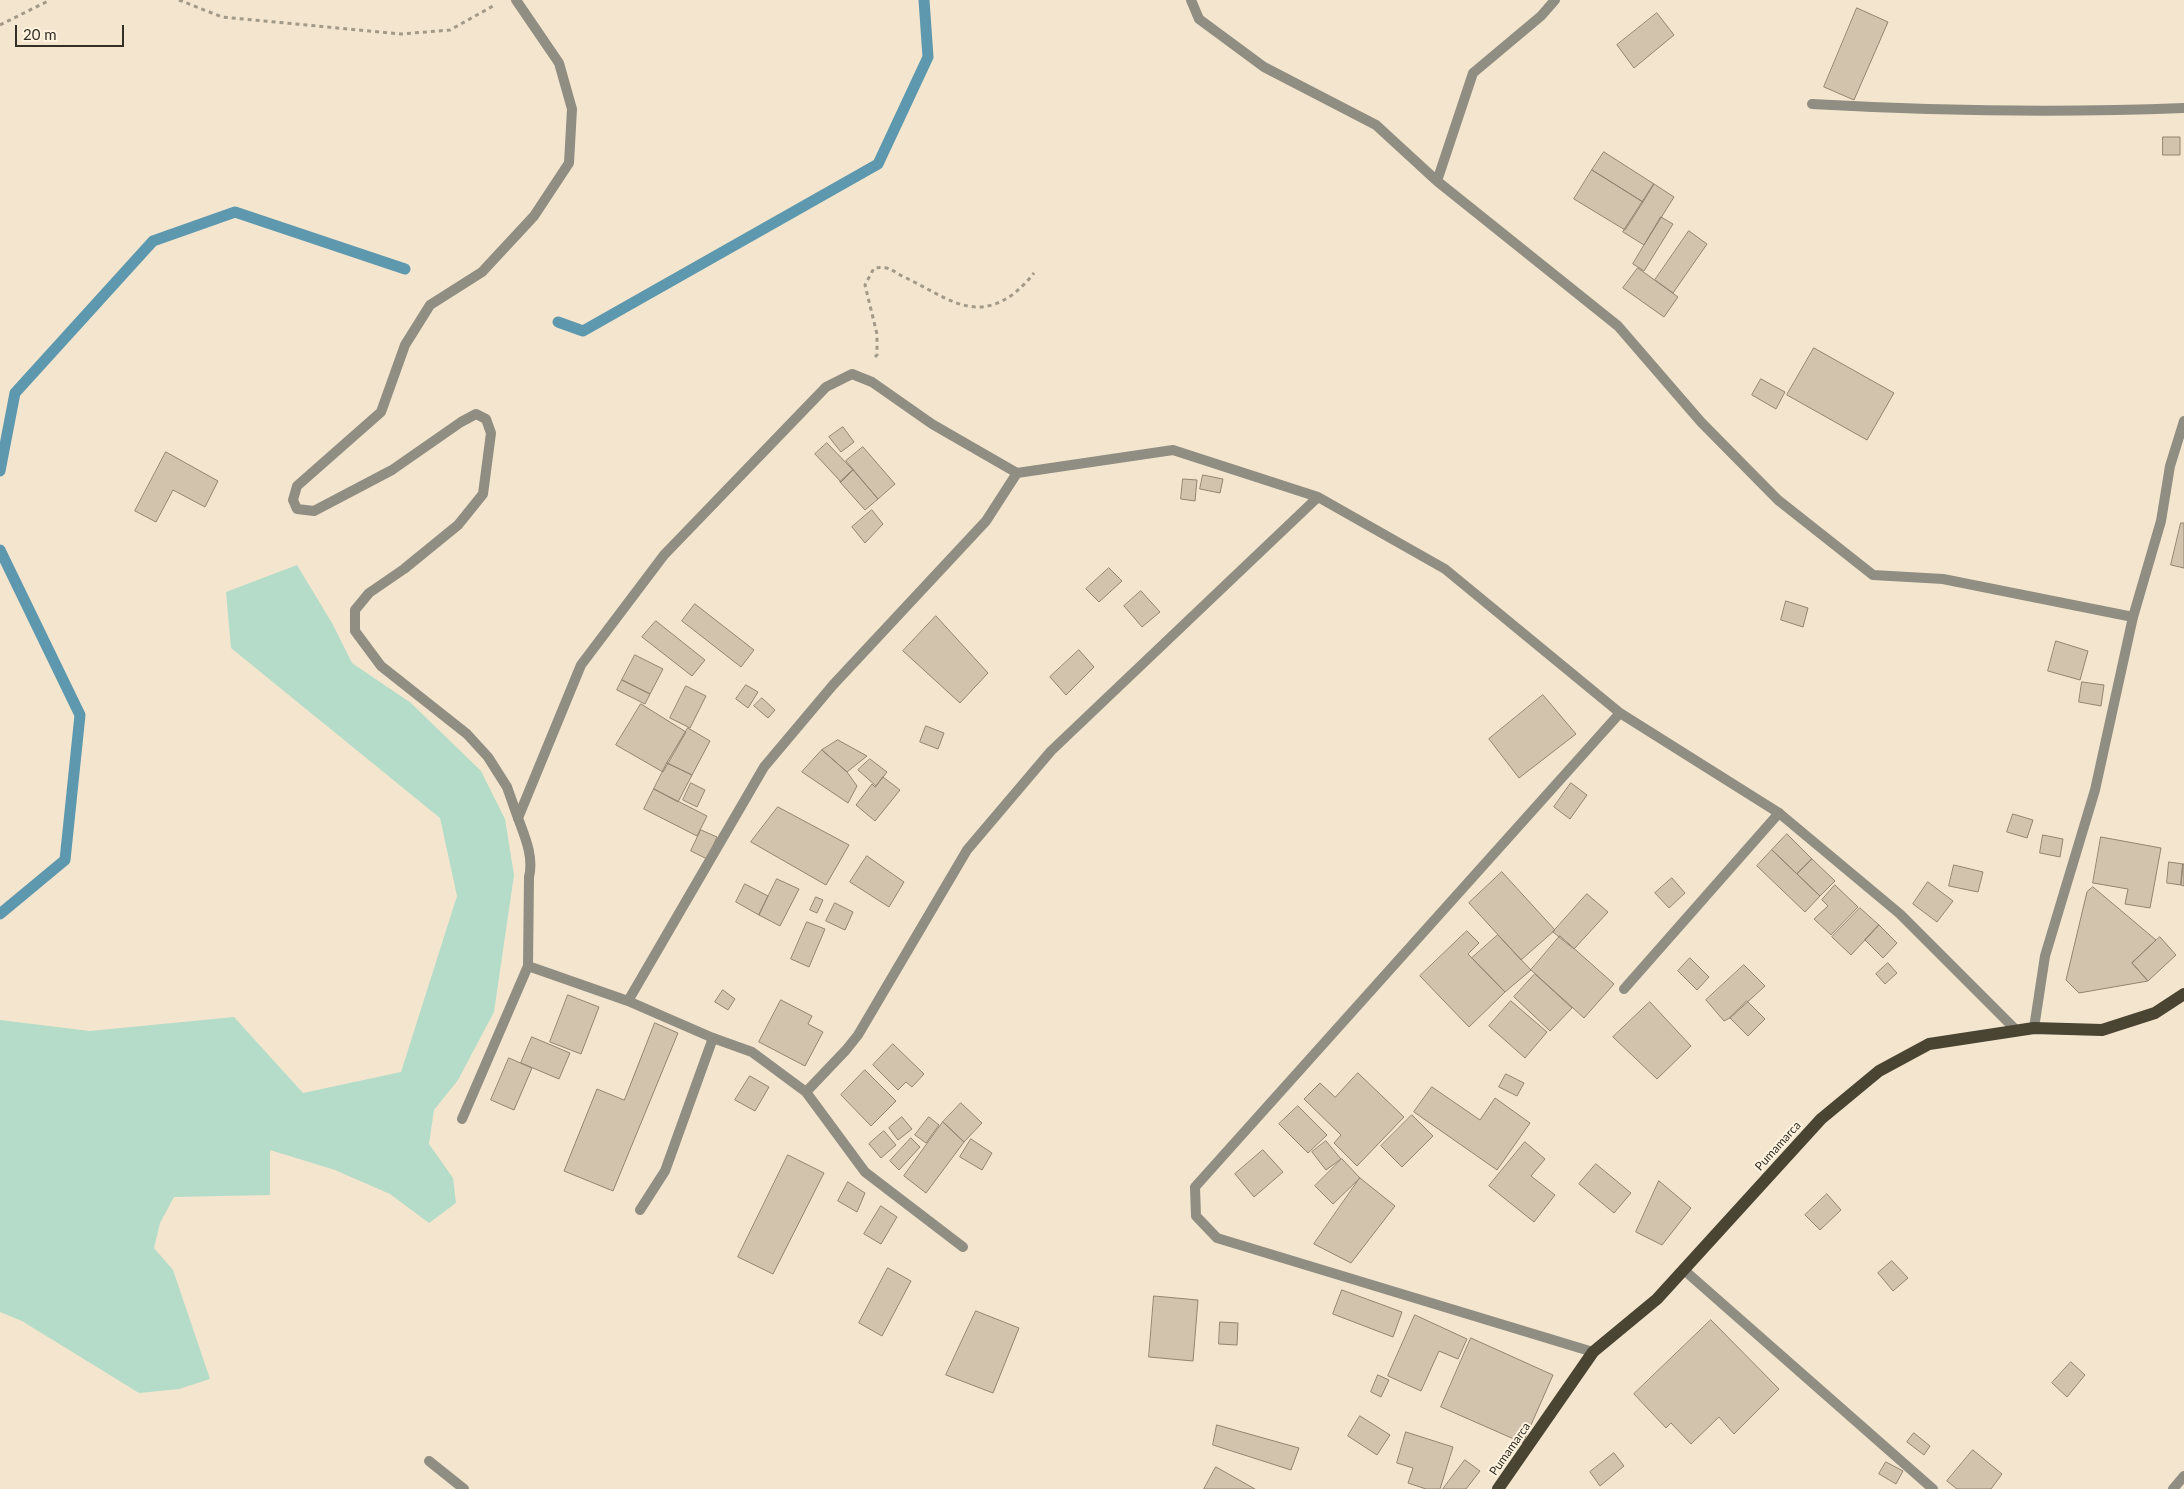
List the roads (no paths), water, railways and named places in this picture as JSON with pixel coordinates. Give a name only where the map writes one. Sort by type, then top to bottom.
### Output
[{"type":"main road","name":"Pumamarca","points":[[1498,1489],[1594,1352],[1657,1299],[1821,1119],[1879,1071],[1929,1044],[2034,1028],[2102,1030],[2155,1012],[2184,994]]},
{"type":"street","points":[[462,1118],[528,966],[529,877],[532,868],[528,844],[507,786],[488,757],[467,734],[382,666],[355,631],[355,610],[369,593],[404,569],[458,525],[483,494],[491,433],[486,419],[476,414],[461,422],[392,470],[314,511],[297,509],[293,500],[297,486],[381,412],[405,346],[430,305],[482,272],[534,216],[569,163],[572,109],[559,63],[516,0]]},
{"type":"street","points":[[1191,0],[1199,19],[1264,67],[1376,125],[1437,180],[1618,326],[1701,422],[1778,500],[1873,574],[1943,580],[2133,617]]},
{"type":"street","points":[[1437,180],[1473,73],[1541,16],[1555,0]]},
{"type":"street","points":[[1812,104],[1874,108],[2021,110],[2184,108]]},
{"type":"street","points":[[518,818],[581,665],[610,626],[664,555],[826,387],[852,374],[872,382],[932,424],[1017,473],[1173,450],[1318,497],[1445,569],[1620,713],[1779,812],[1900,914],[2017,1030]]},
{"type":"street","points":[[2034,1028],[2045,956],[2096,790],[2133,617],[2162,522],[2170,466],[2184,421]]},
{"type":"street","points":[[628,1001],[764,767],[833,685],[986,520],[1017,473]]},
{"type":"street","points":[[806,1092],[858,1035],[967,850],[1051,751],[1318,497]]},
{"type":"street","points":[[1594,1352],[1217,1238],[1196,1216],[1195,1187],[1620,713]]},
{"type":"street","points":[[1624,989],[1779,812]]},
{"type":"street","points":[[528,966],[628,1001],[712,1038],[752,1052],[806,1092],[865,1172],[963,1247]]},
{"type":"street","points":[[640,1210],[664,1170],[712,1038]]},
{"type":"street","points":[[1684,1270],[1933,1489]]},
{"type":"street","points":[[429,1461],[464,1489]]},
{"type":"street","points":[[2173,1489],[2184,1476]]},
{"type":"waterway","points":[[558,322],[583,331],[878,164],[928,57],[924,0]]},
{"type":"waterway","points":[[0,471],[15,393],[153,241],[235,212],[405,269]]},
{"type":"waterway","points":[[0,550],[80,715],[65,860],[0,914]]}]
